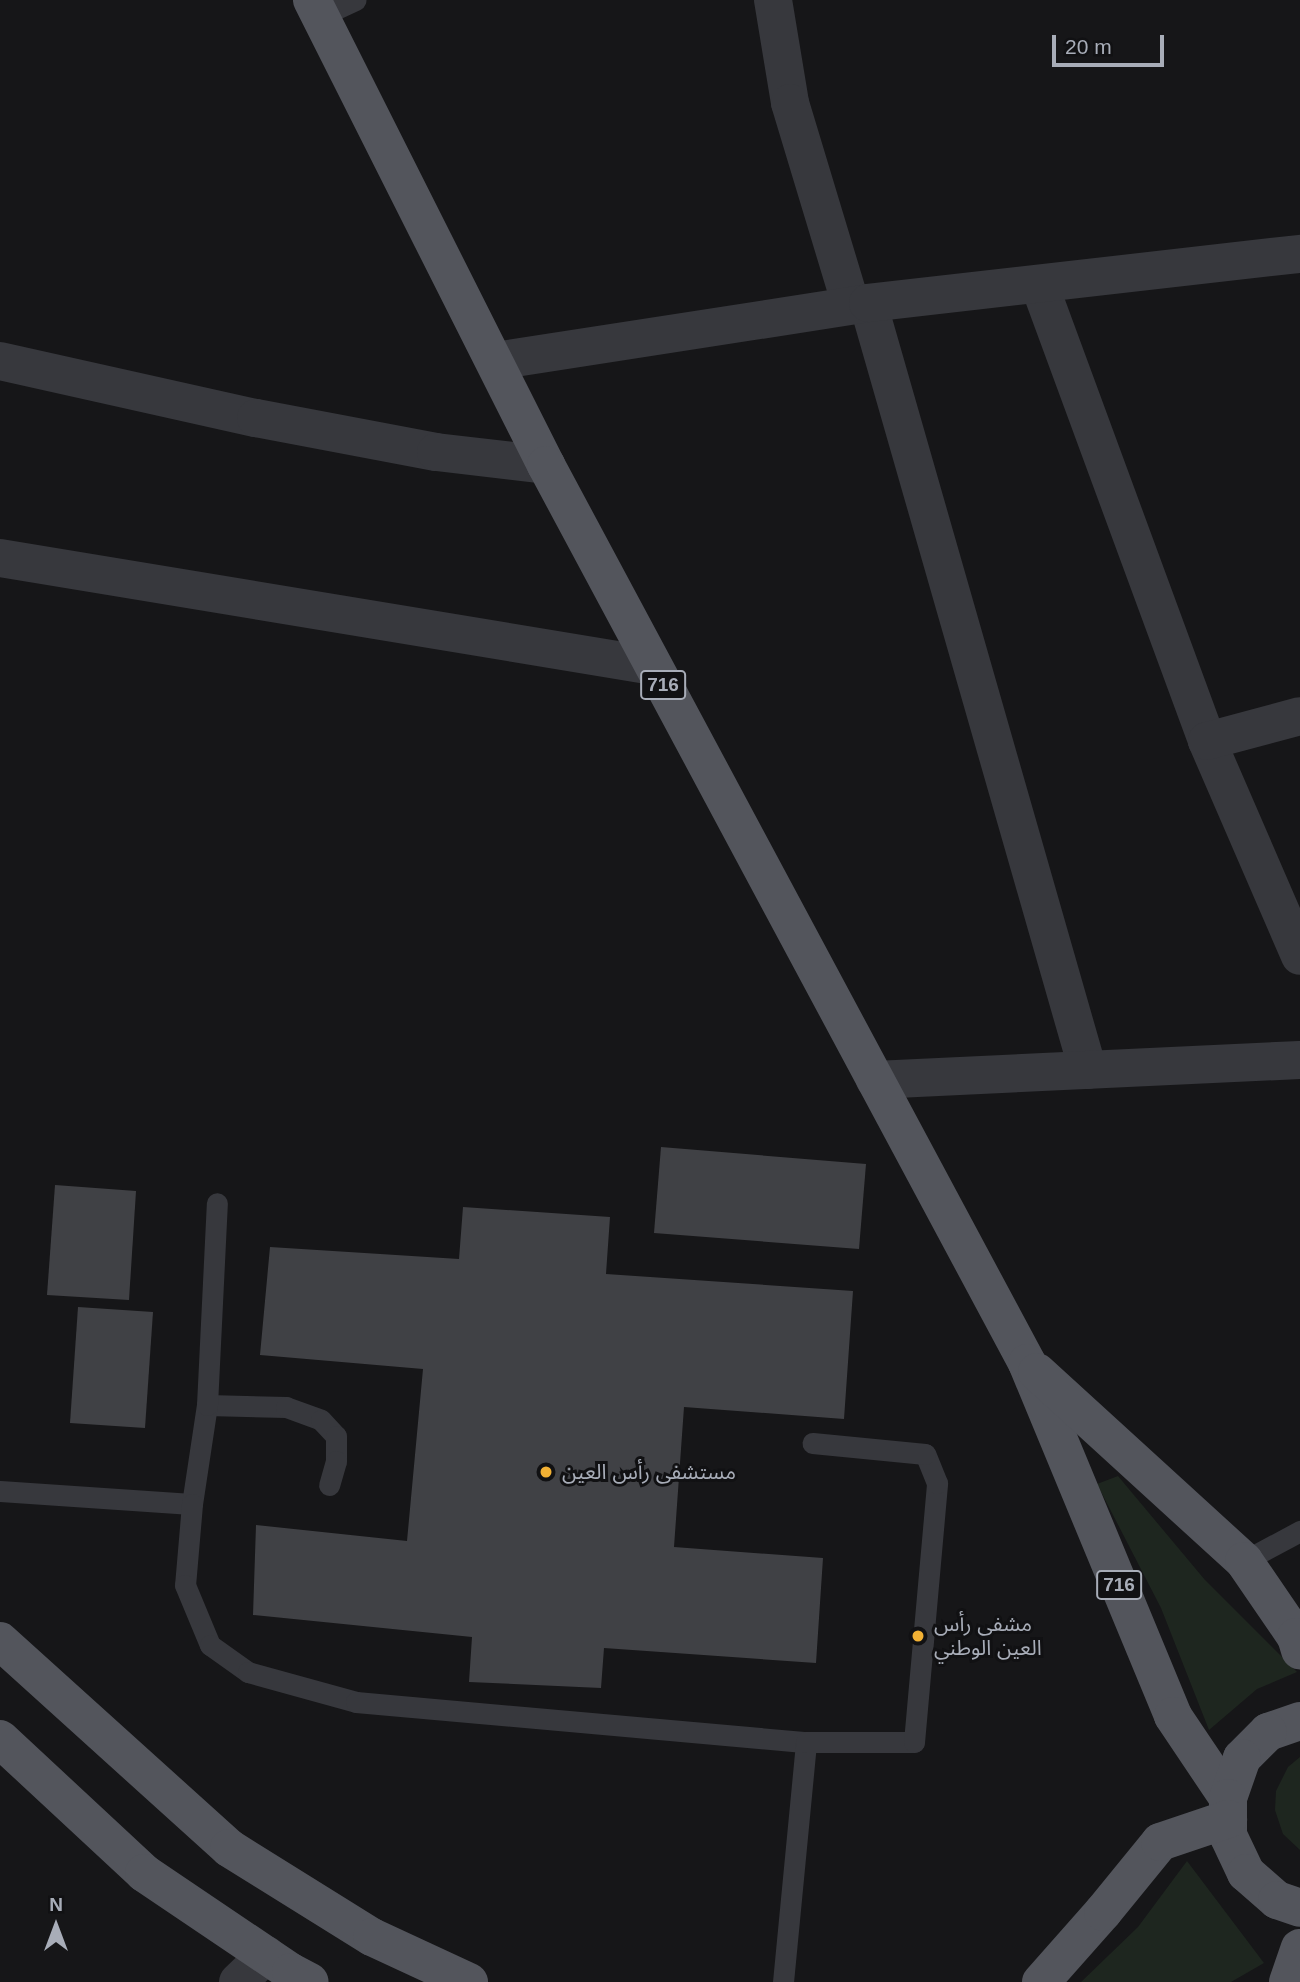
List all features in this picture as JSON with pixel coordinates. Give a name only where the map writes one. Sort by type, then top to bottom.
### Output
[{"type":"main road","name":"716","points":[[316,8],[547,465],[1027,1363],[1173,1716],[1228,1809]]},
{"type":"main road","name":"716","points":[[1027,1363],[1244,1561],[1296,1637],[1300,1650]]},
{"type":"main road","points":[[0,1641],[229,1848],[372,1937],[469,1982]]},
{"type":"main road","points":[[1300,1721],[1268,1732],[1242,1758],[1228,1809],[1228,1835],[1246,1873],[1277,1900],[1300,1908]]},
{"type":"main road","points":[[0,1740],[144,1873],[310,1982]]},
{"type":"main road","points":[[1041,1982],[1160,1842],[1228,1809]]},
{"type":"main road","points":[[1288,1982],[1300,1948]]},
{"type":"street","points":[[773,0],[790,103],[860,304],[1088,1070]]},
{"type":"street","points":[[495,360],[860,304],[1300,254]]},
{"type":"street","points":[[1039,284],[1207,741],[1300,956]]},
{"type":"street","points":[[0,361],[256,418],[436,452],[547,465]]},
{"type":"street","points":[[0,558],[653,666]]},
{"type":"street","points":[[1207,741],[1300,716]]},
{"type":"street","points":[[875,1080],[1300,1060]]},
{"type":"street","points":[[238,1982],[266,1955]]},
{"type":"lane","points":[[316,8],[356,0]]},
{"type":"lane","points":[[217,1203],[207,1405],[192,1504],[185,1585],[211,1645],[248,1672],[356,1702],[806,1742],[914,1742],[937,1482],[925,1454],[813,1443]]},
{"type":"lane","points":[[207,1405],[286,1408],[321,1420],[336,1436],[336,1461],[329,1485]]},
{"type":"lane","points":[[0,1491],[192,1504]]},
{"type":"lane","points":[[1244,1561],[1300,1531]]},
{"type":"lane","points":[[783,1982],[806,1742]]},
{"type":"shaded area","points":[[1118,1476],[1205,1580],[1297,1672],[1257,1689],[1209,1730],[1161,1608],[1097,1484]]},
{"type":"shaded area","points":[[1300,1757],[1300,1850],[1283,1834],[1275,1810],[1276,1791],[1288,1767]]},
{"type":"shaded area","points":[[1187,1861],[1264,1963],[1231,1982],[1081,1982],[1138,1927]]},
{"type":"building","points":[[661,1147],[866,1164],[859,1249],[654,1233]]},
{"type":"building","points":[[55,1185],[136,1191],[129,1300],[47,1295]]},
{"type":"building","name":"مستشفى رأس العين","points":[[463,1207],[610,1217],[606,1274],[853,1291],[844,1419],[684,1407],[674,1547],[823,1558],[816,1663],[604,1648],[601,1688],[469,1682],[472,1637],[253,1615],[256,1525],[407,1541],[423,1369],[260,1355],[270,1247],[459,1259]]},
{"type":"building","points":[[78,1307],[153,1312],[145,1428],[70,1423]]},
{"type":"place","name":"مستشفى رأس العين","points":[[546,1472]]},
{"type":"place","name":"مشفى رأس العين الوطني","points":[[918,1636]]}]
